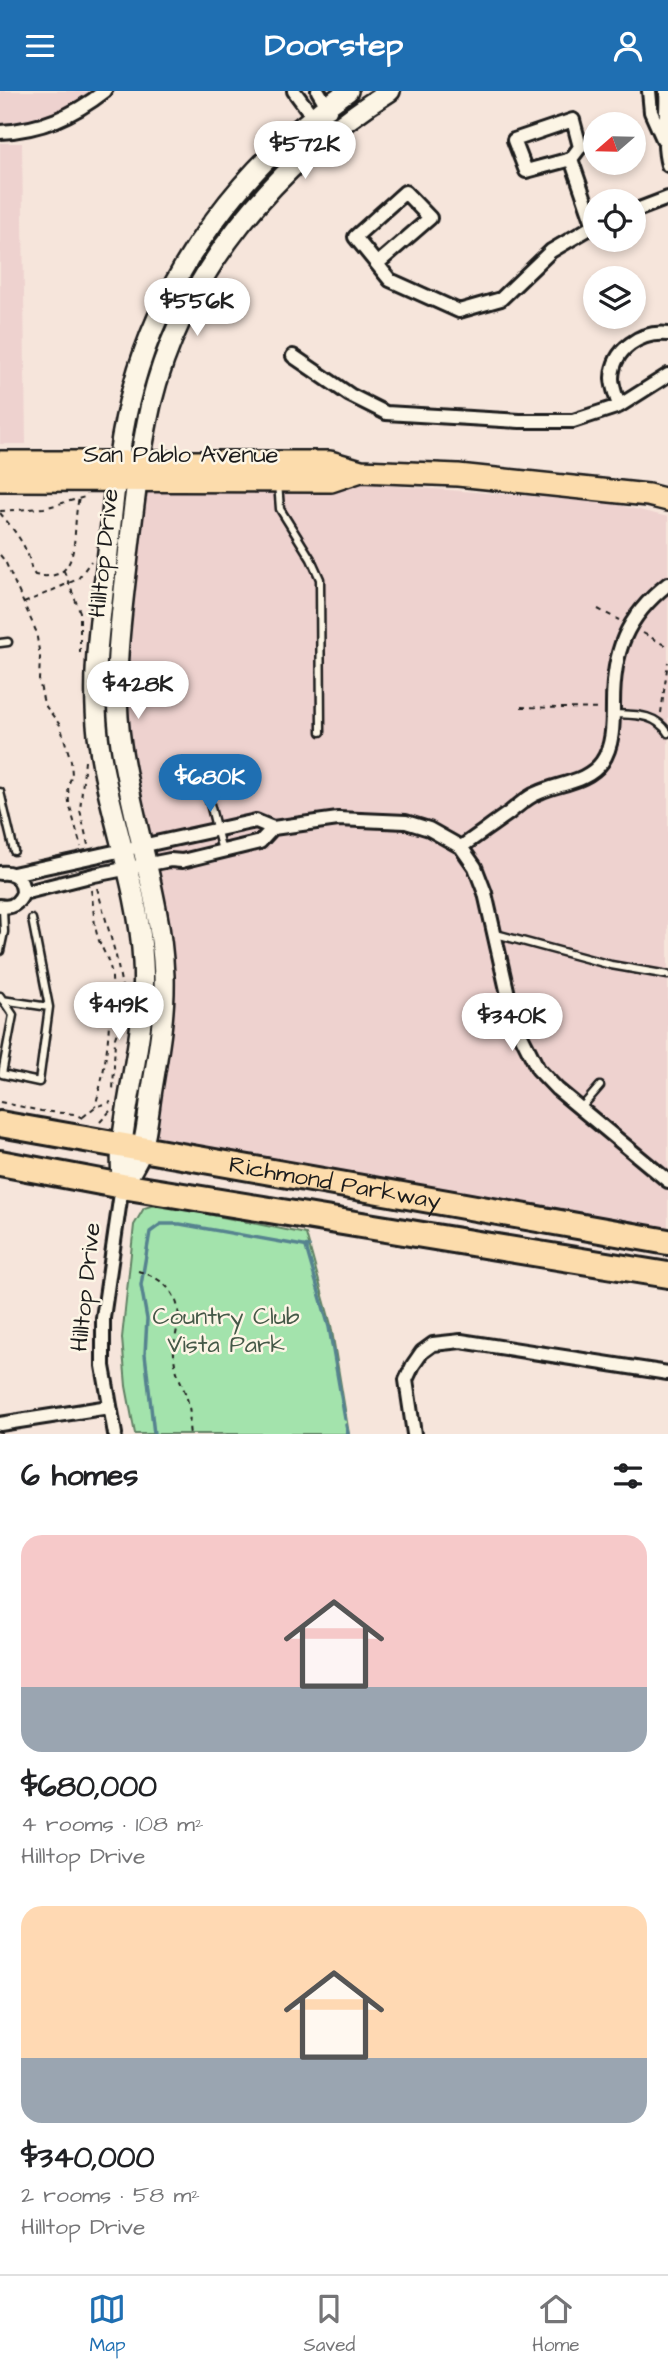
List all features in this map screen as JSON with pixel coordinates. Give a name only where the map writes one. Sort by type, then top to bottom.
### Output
[{"type":"highway","name":"Richmond Parkway","points":[[0,1124],[668,1242]]},
{"type":"highway","name":"Richmond Parkway","points":[[0,1163],[122,1186],[668,1275]]},
{"type":"main road","name":"Hilltop Drive","points":[[131,1148],[144,1003],[140,932],[99,739],[95,700],[97,654],[116,472],[133,386],[150,339],[177,280],[218,215],[242,184],[320,104],[348,91]]},
{"type":"main road","name":"Hilltop Drive","points":[[122,1186],[164,1002],[162,949],[121,748],[116,683],[138,472],[152,403],[165,361],[184,316],[211,266],[256,203],[292,166],[336,128],[390,91]]},
{"type":"main road","name":"San Pablo Avenue","points":[[0,462],[116,472]]},
{"type":"main road","name":"San Pablo Avenue","points":[[0,480],[330,462],[361,471],[458,475],[648,495],[668,500]]},
{"type":"main road","name":"San Pablo Avenue","points":[[138,472],[277,481],[331,481],[361,471]]},
{"type":"street","points":[[0,132],[50,124],[67,117],[105,91]]},
{"type":"street","points":[[293,91],[320,104],[336,128]]},
{"type":"street","points":[[649,91],[651,112],[663,139],[668,165]]},
{"type":"street","points":[[663,139],[668,109],[666,91]]},
{"type":"street","points":[[573,120],[580,146],[571,159],[526,171],[514,140],[573,120]]},
{"type":"street","points":[[571,159],[583,192]]},
{"type":"street","points":[[377,264],[430,218],[405,192],[355,237],[390,280],[459,311],[501,299],[551,251],[583,233]]},
{"type":"street","points":[[646,206],[668,198]]},
{"type":"street","points":[[619,407],[612,378],[620,352],[637,339],[655,333],[668,334]]},
{"type":"street","points":[[293,356],[350,395],[386,413],[520,421],[573,421],[619,407],[668,375]]},
{"type":"street","points":[[461,848],[529,796],[588,776],[602,763],[611,742],[616,656],[629,625],[646,602],[668,584]]},
{"type":"street","points":[[7,873],[256,821],[273,828],[338,819],[406,822],[429,829],[461,848],[475,867],[496,934],[509,999],[520,1033],[538,1069],[557,1089],[667,1179]]},
{"type":"street","points":[[2,907],[16,904],[23,893],[91,875],[260,842],[273,828]]},
{"type":"street","points":[[7,873],[19,878],[23,893]]},
{"type":"street","name":"Hilltop Drive","points":[[115,1434],[103,1366],[103,1318],[122,1186]]},
{"type":"street","points":[[414,1434],[406,1380],[422,1352],[433,1344],[461,1341],[668,1373]]},
{"type":"street","points":[[0,1424],[109,1407]]},
{"type":"lane","points":[[277,481],[280,509],[311,559],[320,579],[321,732]]},
{"type":"lane","points":[[0,643],[8,642]]},
{"type":"lane","points":[[613,714],[645,715],[654,718],[668,733]]},
{"type":"lane","points":[[205,783],[222,851]]},
{"type":"lane","points":[[0,792],[14,851]]},
{"type":"lane","points":[[0,951],[4,932],[2,907]]},
{"type":"lane","points":[[1,998],[13,1015],[2,1074],[39,1082],[49,1007],[32,919]]},
{"type":"lane","points":[[496,934],[611,965],[668,975]]},
{"type":"lane","points":[[1,998],[49,1007]]},
{"type":"lane","points":[[580,1108],[600,1086]]},
{"type":"path","points":[[0,512],[44,508],[90,496]]},
{"type":"path","points":[[0,512],[15,530],[35,575],[53,575],[64,571],[75,548],[76,507],[79,499]]},
{"type":"path","points":[[0,555],[36,631],[40,657],[39,680],[44,704],[60,725],[71,761],[68,803],[84,858]]},
{"type":"path","points":[[24,603],[78,579],[92,558]]},
{"type":"path","points":[[91,875],[116,956],[123,992],[122,1014],[115,1038],[113,1092]]},
{"type":"path","points":[[91,875],[94,922],[99,940],[109,959],[112,981],[109,1041],[95,1107]]},
{"type":"path","points":[[0,1102],[41,1111],[74,1114],[83,1118]]},
{"type":"path","points":[[80,1126],[83,1118],[95,1107],[113,1102]]},
{"type":"path","points":[[139,1271],[167,1286],[178,1308],[179,1319],[173,1355],[189,1406],[190,1434]]},
{"type":"shaded area","points":[[0,91],[96,91],[43,119],[0,127]]},
{"type":"shaded area","points":[[0,143],[22,143],[26,444],[0,444]]},
{"type":"shaded area","points":[[369,484],[606,502],[668,517],[668,1236],[153,1142],[168,929],[125,716],[143,488]]},
{"type":"green space","name":"Country Club Vista Park","points":[[158,1204],[306,1234],[331,1325],[349,1434],[135,1434],[126,1386],[122,1338],[134,1225],[144,1208]]},
{"type":"waterway","points":[[154,1434],[145,1354],[147,1319],[141,1285],[150,1232],[161,1224],[180,1224],[309,1247]]},
{"type":"waterway","points":[[306,1247],[329,1327],[345,1419]]},
{"type":"waterway","points":[[346,1425],[348,1434]]}]
